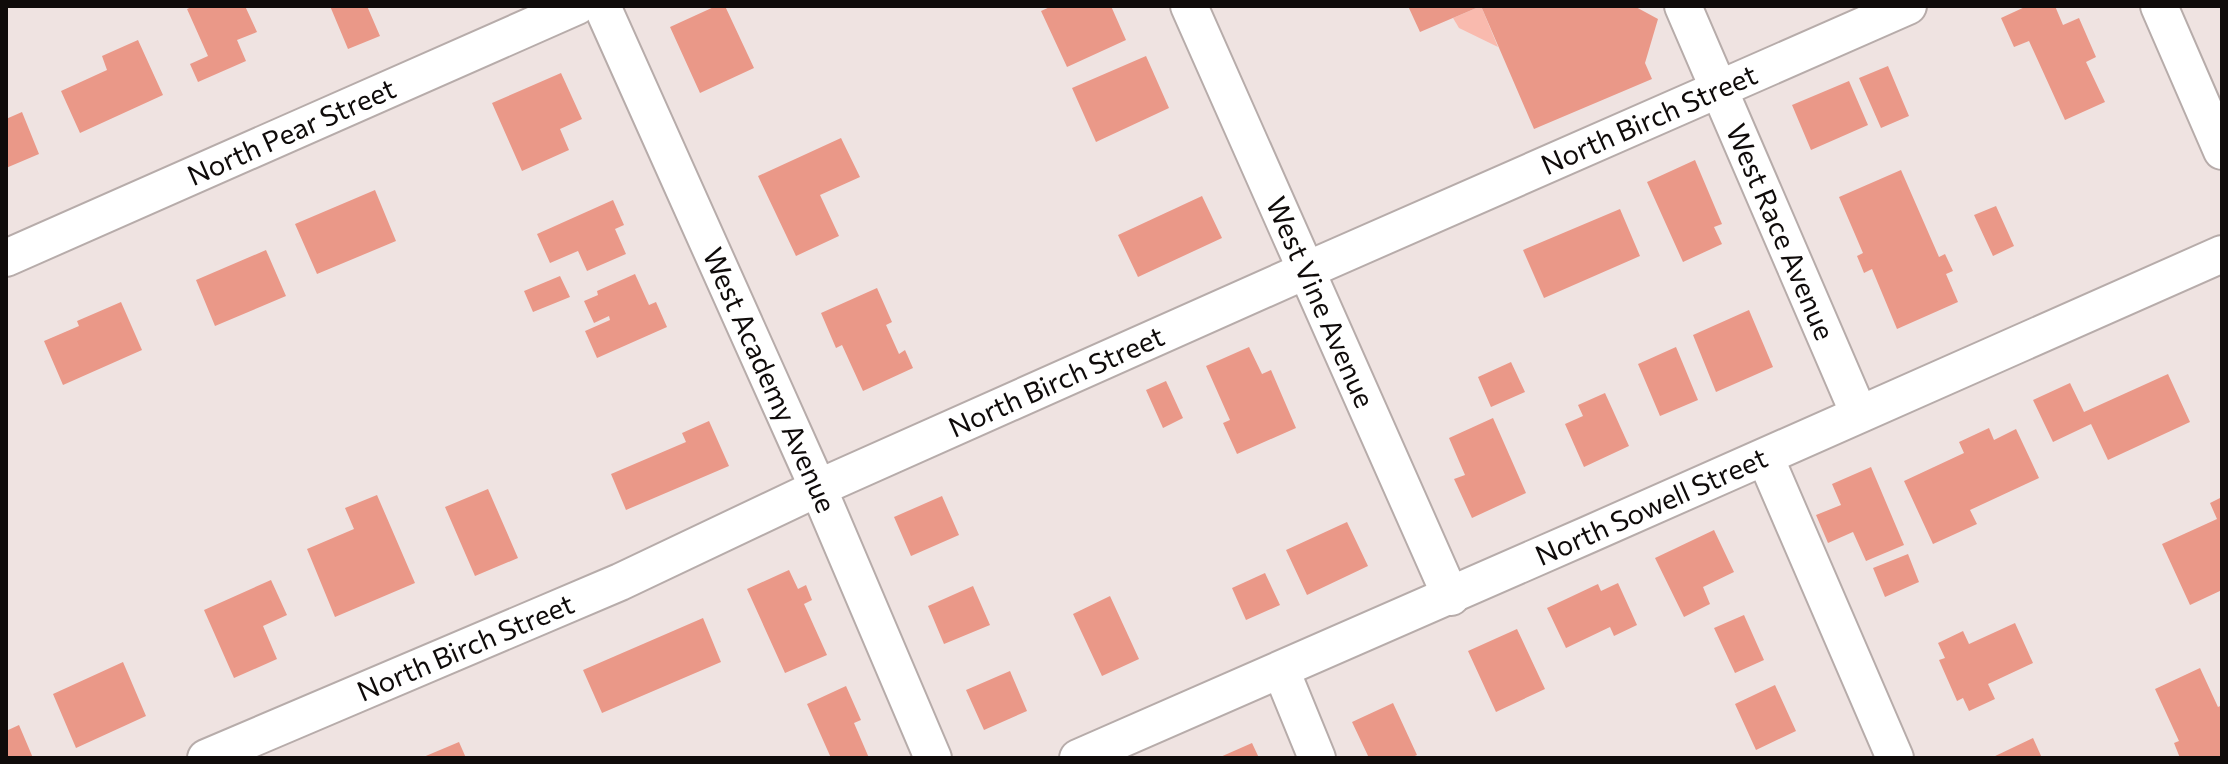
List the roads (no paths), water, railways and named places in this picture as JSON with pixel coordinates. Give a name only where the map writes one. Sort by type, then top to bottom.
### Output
[{"type":"street","name":"North Pear Street","points":[[6,258],[577,6]]},
{"type":"street","name":"West Academy Avenue","points":[[602,6],[818,488],[933,758]]},
{"type":"street","name":"West Vine Avenue","points":[[1189,6],[1451,597]]},
{"type":"street","name":"West Race Avenue","points":[[1683,6],[1859,414]]},
{"type":"street","name":"North Birch Street","points":[[206,758],[620,582],[818,488],[1908,6]]},
{"type":"street","points":[[2159,6],[2222,151]]},
{"type":"street","name":"North Sowell Street","points":[[1078,758],[1451,597],[2222,254]]},
{"type":"street","points":[[1765,457],[1895,758]]},
{"type":"street","points":[[1281,670],[1317,758]]}]
